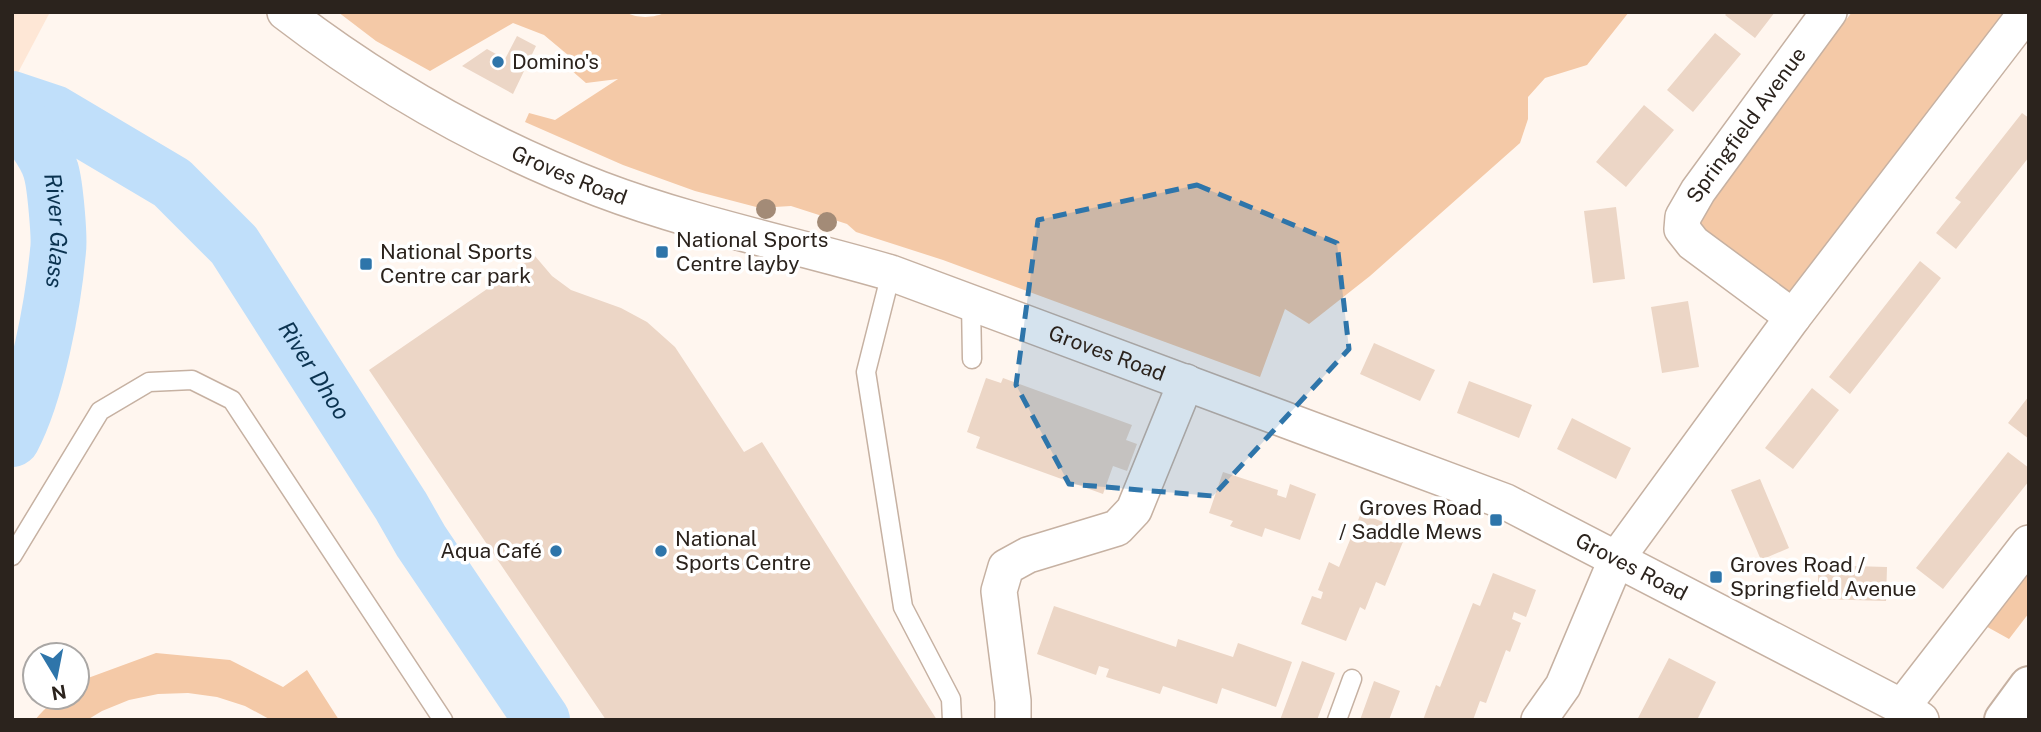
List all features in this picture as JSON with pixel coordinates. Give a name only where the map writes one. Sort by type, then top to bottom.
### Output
[{"type":"highway","points":[[2004,720],[2029,686]]},
{"type":"street","name":"Groves Road","points":[[285,12],[341,53],[393,86],[542,165],[601,190],[682,216],[891,273],[1506,502],[1912,713]]},
{"type":"street","name":"Springfield Avenue","points":[[1793,317],[1693,243],[1682,229],[1683,217],[1698,191],[1829,12]]},
{"type":"street","points":[[1539,720],[1563,687],[1617,558],[1793,317],[2027,12]]},
{"type":"street","points":[[1013,720],[999,591],[1006,567],[1028,555],[1117,528],[1134,510],[1186,382]]},
{"type":"street","points":[[1912,713],[2029,543]]},
{"type":"lane","points":[[891,273],[867,359],[866,372],[903,607],[951,699],[952,720]]},
{"type":"lane","points":[[971,302],[972,359]]},
{"type":"lane","points":[[12,556],[100,411],[149,382],[192,380],[232,400],[443,720]]},
{"type":"lane","points":[[1337,720],[1352,679]]},
{"type":"highlighted area","points":[[1197,185],[1337,243],[1349,349],[1213,496],[1069,484],[1016,385],[1038,220]]},
{"type":"shaded area","points":[[12,12],[50,12],[12,84]]},
{"type":"shaded area","points":[[338,12],[626,12],[646,17],[666,12],[1629,12],[1587,65],[1545,78],[1528,97],[1528,119],[1520,143],[1370,276],[1309,324],[1285,309],[1260,377],[943,260],[856,232],[847,224],[791,206],[760,208],[695,191],[623,165],[525,122],[529,113],[555,120],[618,79],[586,83],[571,70],[568,55],[544,35],[513,23],[430,71],[376,41]]},
{"type":"shaded area","points":[[1852,12],[2007,12],[1793,291],[1784,291],[1696,227],[1699,213]]},
{"type":"shaded area","points":[[2029,563],[2029,613],[2009,639],[1982,624]]},
{"type":"shaded area","points":[[156,653],[230,660],[283,687],[307,670],[339,720],[271,720],[245,706],[217,697],[188,693],[158,694],[129,700],[87,720],[35,720],[43,711],[91,711],[91,677]]},
{"type":"building","points":[[1728,12],[1775,12],[1755,38],[1725,15]]},
{"type":"building","points":[[1715,33],[1741,54],[1693,112],[1667,90]]},
{"type":"building","name":"Domino's","points":[[517,36],[536,46],[513,94],[462,66],[487,49],[505,59]]},
{"type":"building","points":[[1644,105],[1674,130],[1626,187],[1596,162]]},
{"type":"building","points":[[2022,113],[2029,118],[2029,157],[1956,249],[1936,233],[1961,202],[1955,198]]},
{"type":"building","points":[[1616,207],[1625,279],[1593,283],[1584,211]]},
{"type":"building","name":"National Sports Centre","points":[[535,256],[552,276],[571,290],[621,308],[647,322],[675,347],[744,452],[762,442],[937,720],[606,720],[369,370]]},
{"type":"building","points":[[1920,261],[1941,278],[1850,394],[1829,377]]},
{"type":"building","points":[[1688,301],[1699,367],[1662,373],[1651,307]]},
{"type":"building","points":[[1374,343],[1435,370],[1420,401],[1360,374]]},
{"type":"building","points":[[986,378],[1001,383],[1003,378],[1132,425],[1126,440],[1137,444],[1127,471],[1113,466],[1103,494],[976,448],[980,437],[967,432]]},
{"type":"building","points":[[1469,381],[1532,405],[1519,438],[1457,413]]},
{"type":"building","points":[[1812,388],[1839,410],[1793,469],[1765,448]]},
{"type":"building","points":[[2029,396],[2029,439],[2008,423]]},
{"type":"building","points":[[1572,418],[1631,448],[1616,479],[1557,449]]},
{"type":"building","points":[[2008,452],[2029,468],[2029,481],[1943,589],[1916,568]]},
{"type":"building","points":[[1223,472],[1278,490],[1277,495],[1286,498],[1290,484],[1316,494],[1300,540],[1265,528],[1262,537],[1230,526],[1233,521],[1209,513]]},
{"type":"building","points":[[1760,479],[1789,548],[1761,560],[1731,490]]},
{"type":"building","points":[[1361,513],[1407,532],[1385,586],[1376,582],[1365,610],[1360,607],[1346,641],[1301,624],[1312,596],[1321,599],[1323,592],[1318,590],[1329,562],[1339,567]]},
{"type":"building","points":[[1818,565],[1887,567],[1886,601],[1818,599]]},
{"type":"building","points":[[1493,573],[1536,590],[1526,617],[1514,612],[1512,619],[1521,623],[1510,652],[1506,650],[1486,703],[1480,701],[1473,720],[1423,720],[1436,685],[1440,687],[1473,603],[1480,606]]},
{"type":"building","points":[[1054,606],[1176,647],[1178,639],[1233,657],[1238,643],[1292,662],[1276,707],[1222,688],[1217,704],[1163,686],[1160,694],[1106,677],[1109,669],[1099,666],[1096,675],[1037,654]]},
{"type":"building","points":[[1669,658],[1716,682],[1697,720],[1637,720]]},
{"type":"building","points":[[1302,661],[1335,673],[1317,720],[1280,720]]},
{"type":"building","points":[[1374,681],[1400,691],[1389,720],[1360,720]]},
{"type":"waterway","name":"River Dhoo","points":[[12,99],[54,113],[172,183],[234,245],[421,541],[542,720]]},
{"type":"waterway","name":"River Glass","points":[[12,114],[35,140],[49,164],[58,223],[56,273],[43,348],[29,397],[12,439]]},
{"type":"place","name":"Domino's","points":[[498,62]]},
{"type":"place","name":"National Sports Centre layby","points":[[662,252]]},
{"type":"place","name":"National Sports Centre car park","points":[[366,264]]},
{"type":"place","name":"Groves Road / Saddle Mews","points":[[1496,520]]},
{"type":"place","name":"Aqua Café","points":[[556,551]]},
{"type":"place","name":"National Sports Centre","points":[[661,551]]},
{"type":"place","name":"Groves Road / Springfield Avenue","points":[[1716,577]]}]
